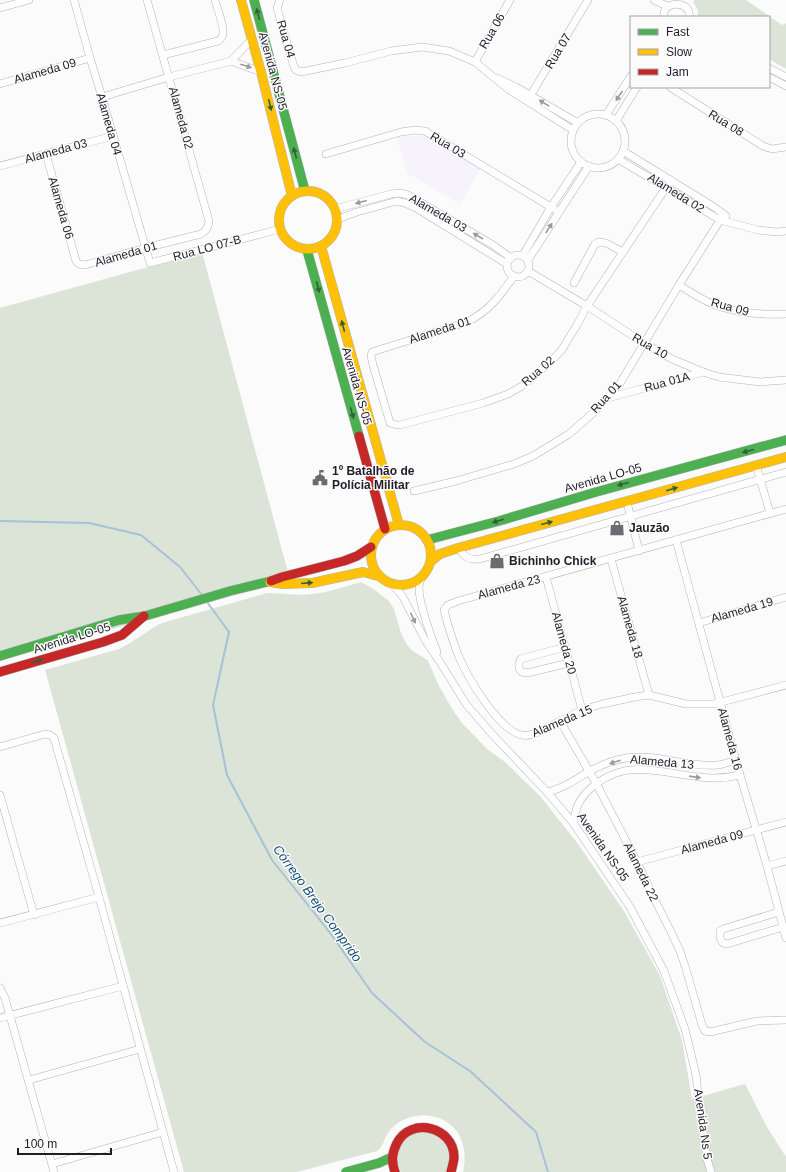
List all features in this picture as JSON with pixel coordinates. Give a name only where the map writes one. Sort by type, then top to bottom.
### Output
[{"type":"main road","name":"Avenida NS-05","points":[[241,0],[262,72],[292,196]]},
{"type":"main road","name":"Avenida NS-05","points":[[254,0],[305,191]]},
{"type":"main road","points":[[305,191],[315,191],[324,195],[331,201],[338,219],[337,229],[333,237],[326,244],[307,250],[298,248],[289,243],[283,236],[280,229],[278,217],[281,207],[287,199],[305,191]]},
{"type":"main road","name":"Avenida NS-05","points":[[321,246],[400,525]]},
{"type":"main road","name":"Avenida NS-05","points":[[307,250],[385,529]]},
{"type":"main road","name":"Avenida LO-05","points":[[427,540],[786,440]]},
{"type":"main road","points":[[431,561],[440,554],[458,548],[786,457]]},
{"type":"main road","points":[[400,525],[411,526],[417,529],[427,540],[431,551],[431,561],[427,571],[421,579],[412,584],[402,586],[393,585],[384,581],[378,576],[372,568],[370,558],[371,547],[376,537],[385,529],[400,525]]},
{"type":"main road","name":"Avenida LO-05","points":[[0,656],[119,620],[145,616],[230,590],[268,582],[348,560],[371,547]]},
{"type":"main road","name":"Avenida LO-05","points":[[268,582],[283,584],[312,583],[363,572],[378,576]]},
{"type":"main road","name":"Avenida LO-05","points":[[0,672],[122,635],[145,616]]},
{"type":"main road","points":[[395,1172],[392,1157],[395,1145],[399,1138],[406,1132],[417,1127],[430,1127],[441,1132],[452,1144],[454,1160],[451,1172]]},
{"type":"main road","points":[[346,1172],[378,1163],[392,1157]]},
{"type":"street","points":[[0,8],[29,0]]},
{"type":"street","name":"Alameda 04","points":[[74,0],[145,248]]},
{"type":"street","name":"Alameda 02","points":[[147,0],[209,221],[206,230],[201,234]]},
{"type":"street","points":[[163,56],[218,41],[222,38],[224,34],[223,28],[215,0]]},
{"type":"street","name":"Rua 04","points":[[280,0],[277,8],[296,70],[304,72],[391,51],[422,47],[449,51],[474,62]]},
{"type":"street","name":"Rua 06","points":[[474,62],[510,0]]},
{"type":"street","name":"Rua 07","points":[[529,98],[588,0]]},
{"type":"street","points":[[654,0],[666,6]]},
{"type":"street","points":[[664,16],[664,9],[673,1],[682,1],[688,7],[689,16]]},
{"type":"street","points":[[102,97],[169,77],[231,61],[252,39]]},
{"type":"street","name":"Alameda 09","points":[[0,84],[90,58]]},
{"type":"street","points":[[231,61],[262,72]]},
{"type":"street","points":[[474,62],[508,90],[529,98],[578,123]]},
{"type":"street","points":[[770,69],[786,77]]},
{"type":"street","points":[[606,115],[630,78]]},
{"type":"street","points":[[770,78],[786,86]]},
{"type":"street","points":[[616,120],[636,88]]},
{"type":"street","name":"Rua 08","points":[[672,88],[763,146],[772,149],[786,147]]},
{"type":"street","points":[[529,98],[573,130]]},
{"type":"street","points":[[599,114],[606,115],[616,120],[624,132],[625,141],[623,151],[618,159],[606,166],[598,168],[581,162],[575,155],[571,139],[573,130],[578,123],[591,115],[599,114]]},
{"type":"street","name":"Rua 03","points":[[326,154],[401,132],[416,130],[425,131],[559,212]]},
{"type":"street","name":"Alameda 03","points":[[0,166],[113,136]]},
{"type":"street","name":"Alameda 02","points":[[623,151],[671,180],[722,217]]},
{"type":"street","name":"Alameda 06","points":[[46,154],[76,261]]},
{"type":"street","name":"Alameda 02","points":[[618,159],[735,224],[758,230],[777,232],[786,231]]},
{"type":"street","points":[[525,258],[551,207],[581,162]]},
{"type":"street","points":[[525,258],[559,212],[589,166]]},
{"type":"street","name":"Rua 02","points":[[372,352],[373,365],[390,422],[392,424],[400,425],[483,403],[508,394],[522,386],[547,365],[560,350],[577,325],[587,306],[671,180]]},
{"type":"street","name":"Alameda 03","points":[[335,209],[391,194],[400,193],[408,195],[414,197],[493,245],[509,261]]},
{"type":"street","name":"Alameda 03","points":[[338,219],[388,203],[405,203],[509,261]]},
{"type":"street","name":"Rua 01","points":[[414,491],[456,481],[500,468],[533,456],[569,434],[593,413],[619,385],[678,286],[722,217]]},
{"type":"street","name":"Rua LO 07-B","points":[[145,248],[150,263],[280,229]]},
{"type":"street","name":"Alameda 01","points":[[76,261],[79,264],[85,265],[201,234]]},
{"type":"street","points":[[574,283],[595,244],[599,242],[606,242],[623,252]]},
{"type":"street","points":[[515,255],[525,258],[530,264],[526,274],[520,277],[514,276],[508,272],[509,261],[515,255]]},
{"type":"street","name":"Rua 10","points":[[528,271],[587,306],[644,343],[672,359],[702,372],[719,377],[760,382],[786,380]]},
{"type":"street","name":"Alameda 01","points":[[372,352],[467,322],[488,308],[514,276]]},
{"type":"street","name":"Rua 09","points":[[678,286],[715,305],[737,311],[760,315],[786,314]]},
{"type":"street","name":"Rua 01A","points":[[608,398],[702,372]]},
{"type":"street","points":[[756,465],[770,513]]},
{"type":"street","points":[[458,548],[466,558],[472,560],[480,559],[760,478],[786,472]]},
{"type":"street","points":[[627,502],[639,551]]},
{"type":"street","name":"Alameda 23","points":[[525,736],[511,731],[504,725],[479,693],[467,674],[444,610],[446,606],[546,576],[770,513],[786,510]]},
{"type":"street","name":"Alameda 16","points":[[676,540],[786,938]]},
{"type":"street","name":"Alameda 18","points":[[610,559],[649,695]]},
{"type":"street","name":"Alameda 20","points":[[546,576],[582,710]]},
{"type":"street","name":"Avenida NS-05","points":[[421,579],[419,588],[421,600],[440,662]]},
{"type":"street","name":"Avenida NS-05","points":[[393,585],[403,597],[425,640],[466,704],[547,792],[574,824],[630,907],[664,971],[685,1029],[692,1053],[696,1075]]},
{"type":"street","name":"Alameda 19","points":[[699,623],[786,597]]},
{"type":"street","points":[[565,647],[521,659],[519,662],[520,669],[522,672],[527,673],[569,662]]},
{"type":"street","name":"Alameda 15","points":[[525,736],[536,733],[582,710],[602,704],[649,695],[686,704],[702,705],[720,703],[786,685]]},
{"type":"street","name":"Alameda 22","points":[[560,721],[590,771],[637,862],[680,951],[705,1031],[710,1032],[757,1022],[786,1020]]},
{"type":"street","points":[[0,747],[45,734],[54,738],[174,1172]]},
{"type":"street","name":"Alameda 13","points":[[547,792],[568,784],[590,771],[626,758],[640,757],[706,765],[720,765],[736,760]]},
{"type":"street","name":"Alameda 13","points":[[574,824],[576,808],[588,791],[603,778],[616,773],[635,769],[644,769],[701,778],[717,778],[740,775]]},
{"type":"street","points":[[0,795],[34,915]]},
{"type":"street","name":"Alameda 09","points":[[637,862],[786,822]]},
{"type":"street","points":[[766,866],[786,860]]},
{"type":"street","points":[[0,923],[99,897]]},
{"type":"street","points":[[779,912],[723,929],[719,935],[723,943],[727,944],[783,927]]},
{"type":"street","points":[[0,1018],[123,986]]},
{"type":"street","points":[[0,988],[29,1080],[54,1172]]},
{"type":"street","points":[[29,1080],[140,1049]]},
{"type":"street","name":"Avenida Ns 5","points":[[696,1075],[706,1152],[711,1172]]},
{"type":"street","points":[[52,1164],[163,1132]]},
{"type":"shaded area","points":[[695,0],[746,0],[769,16],[698,16],[696,6],[693,2]]},
{"type":"shaded area","points":[[770,17],[782,25],[786,23],[786,69],[770,60]]},
{"type":"shaded area","points":[[426,136],[481,168],[460,204],[407,173],[397,137]]},
{"type":"shaded area","points":[[202,252],[290,580],[0,660],[0,308]]},
{"type":"shaded area","points":[[361,582],[372,588],[389,601],[394,609],[401,633],[407,645],[414,652],[428,661],[439,686],[454,712],[463,724],[487,749],[505,762],[540,796],[578,844],[624,911],[660,976],[682,1040],[692,1099],[745,1084],[767,1127],[786,1157],[786,1172],[463,1172],[464,1153],[460,1136],[449,1123],[441,1119],[423,1115],[408,1118],[395,1125],[389,1131],[382,1145],[377,1151],[297,1172],[184,1172],[45,670],[119,649],[162,623],[267,593],[301,595],[330,591]]},
{"type":"shaded area","points":[[420,1131],[432,1132],[446,1143],[451,1156],[446,1172],[401,1172],[397,1158],[400,1146],[407,1137]]},
{"type":"waterway","name":"Córrego Brejo Comprido","points":[[0,521],[89,523],[141,535],[180,567],[202,595]]},
{"type":"waterway","name":"Córrego Brejo Comprido","points":[[207,602],[229,632],[213,705],[227,775],[272,860],[331,934],[372,993],[425,1042],[470,1071],[536,1132],[548,1172]]},
{"type":"traffic: fast","points":[[254,0],[305,191]]},
{"type":"traffic: fast","points":[[307,250],[359,436]]},
{"type":"traffic: fast","points":[[427,540],[786,440]]},
{"type":"traffic: fast","points":[[0,656],[119,620],[145,616],[230,591],[271,581]]},
{"type":"traffic: fast","points":[[346,1172],[379,1163],[392,1157]]},
{"type":"traffic: slow","points":[[241,0],[261,72],[292,196]]},
{"type":"traffic: slow","points":[[302,191],[314,191],[324,195],[333,204],[337,214],[337,220],[337,226],[329,241],[314,249],[302,249],[292,245],[283,236],[279,226],[279,214],[283,204],[292,195],[302,191]]},
{"type":"traffic: slow","points":[[321,246],[399,525]]},
{"type":"traffic: slow","points":[[431,561],[440,554],[458,548],[786,457]]},
{"type":"traffic: slow","points":[[395,525],[407,525],[418,530],[426,538],[431,549],[431,555],[429,567],[418,580],[407,585],[395,585],[384,580],[376,572],[371,561],[371,549],[376,538],[384,530],[395,525]]},
{"type":"traffic: slow","points":[[270,582],[283,584],[312,583],[363,572],[378,576]]},
{"type":"traffic: jam","points":[[359,436],[385,529]]},
{"type":"traffic: jam","points":[[271,581],[344,561],[357,556],[371,547]]},
{"type":"traffic: jam","points":[[0,672],[122,635],[144,616]]},
{"type":"traffic: jam","points":[[395,1172],[393,1157],[397,1143],[403,1135],[412,1130],[421,1128],[440,1132],[447,1138],[452,1147],[454,1157],[451,1172]]},
{"type":"place","name":"1º Batalhão de Polícia Militar","points":[[320,478]]},
{"type":"place","name":"Jauzão","points":[[617,528]]},
{"type":"place","name":"Bichinho Chick","points":[[497,561]]}]
